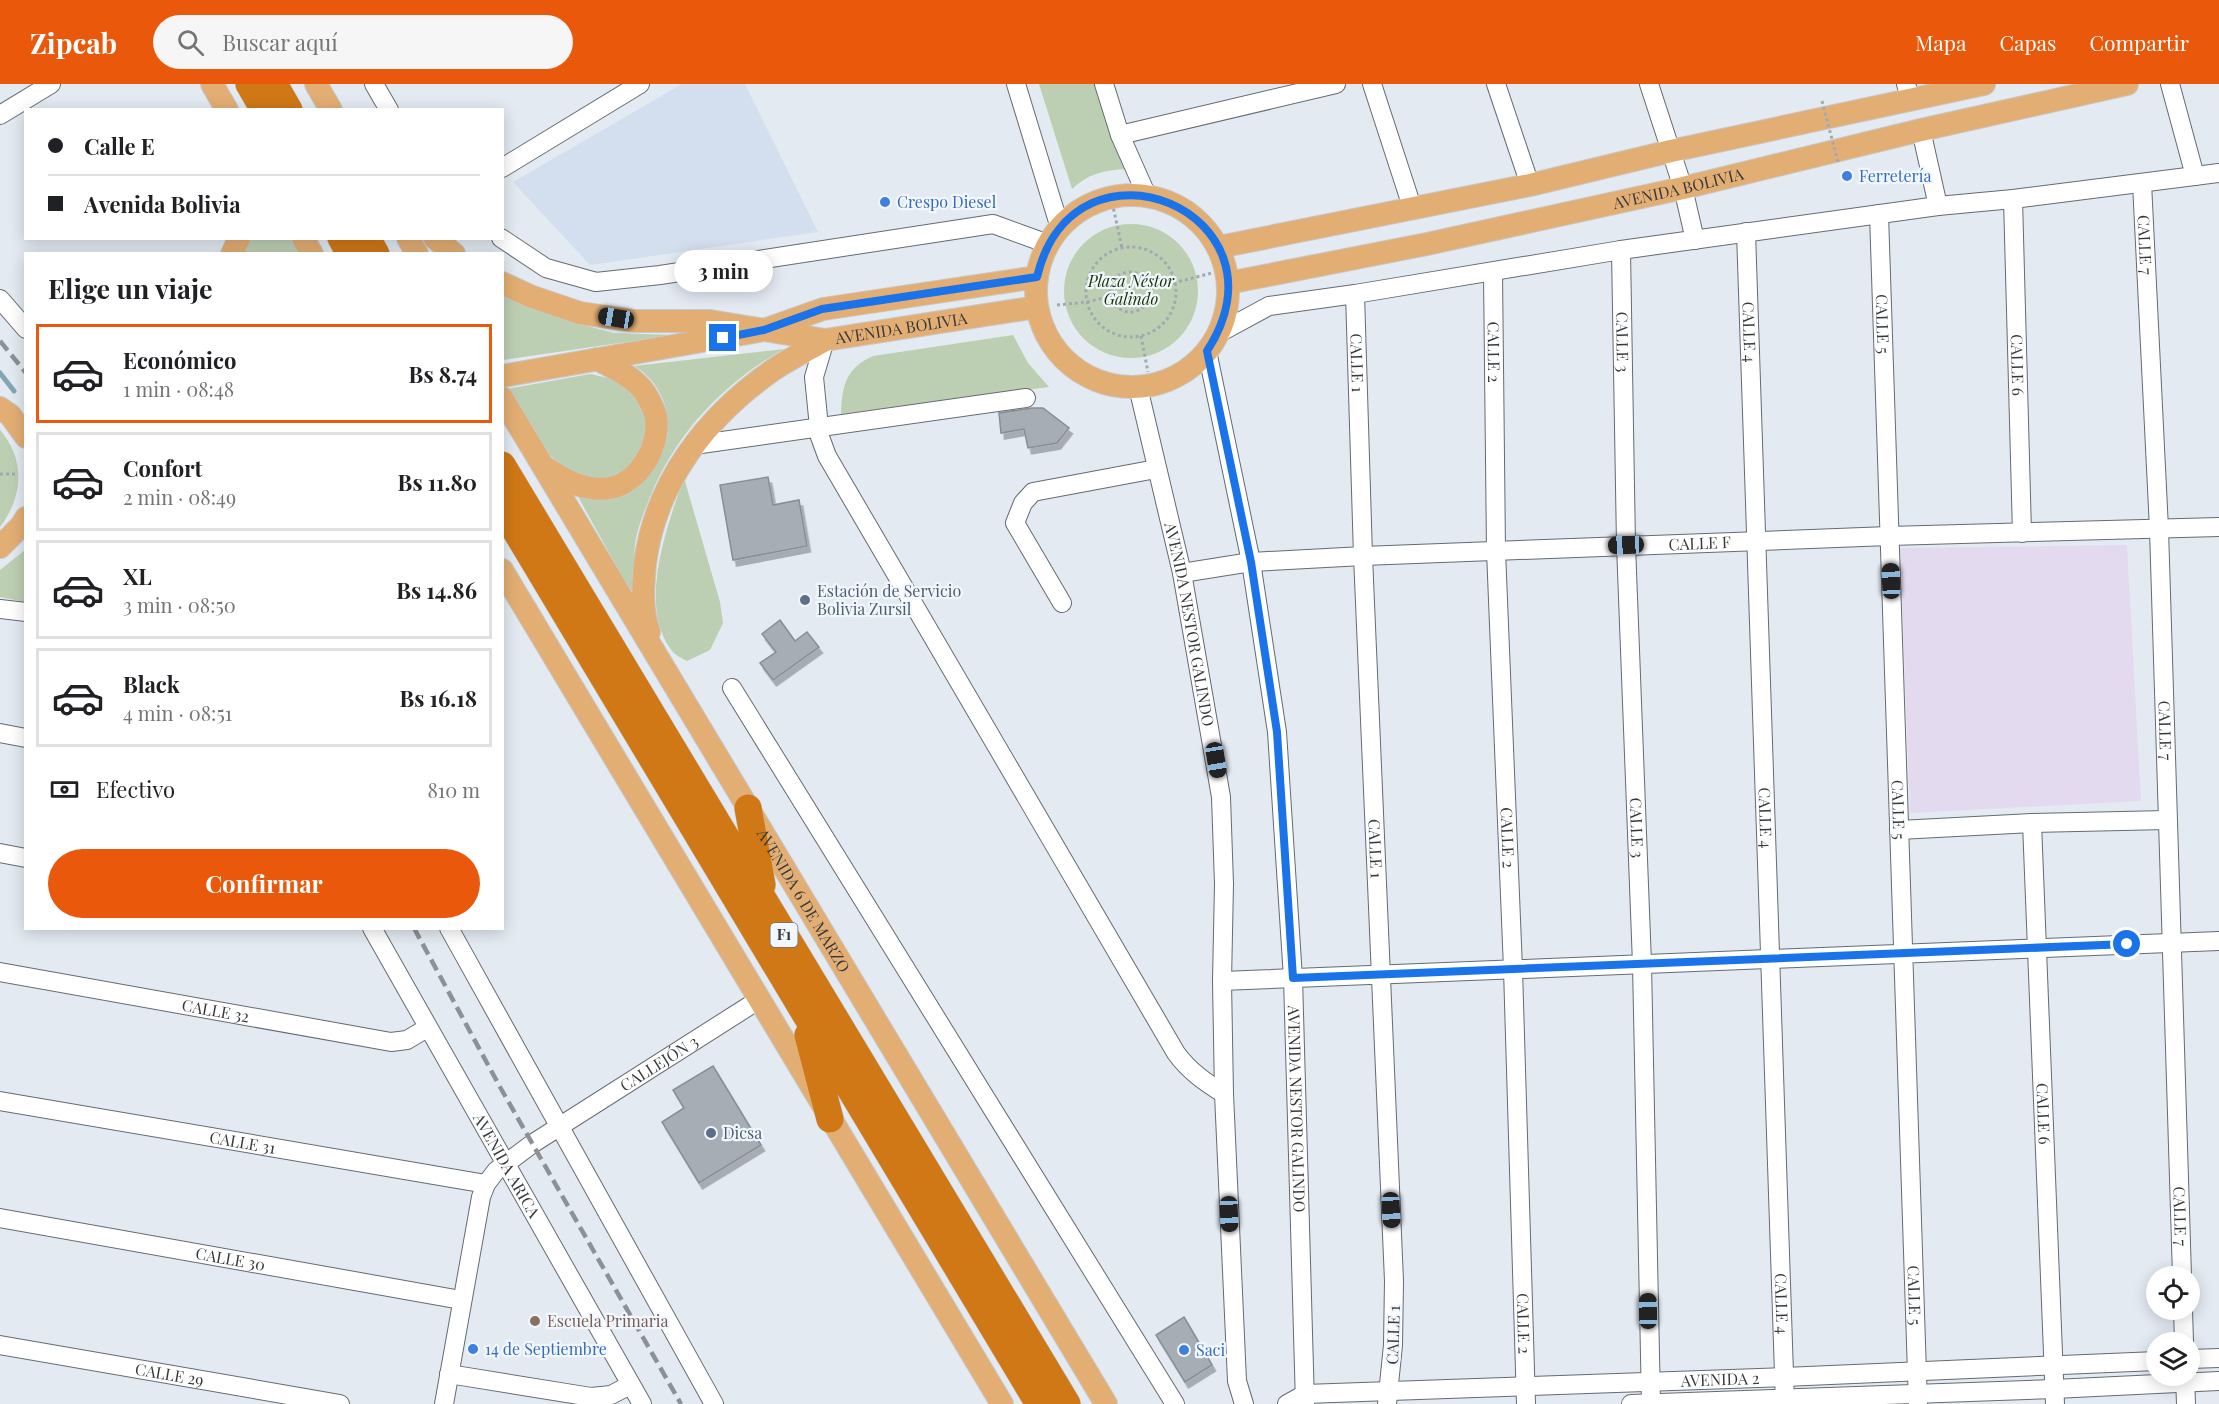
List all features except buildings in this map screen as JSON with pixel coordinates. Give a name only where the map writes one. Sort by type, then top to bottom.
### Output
[{"type":"highway","points":[[249,84],[263,108]]},
{"type":"highway","points":[[274,84],[288,108]]},
{"type":"highway","name":"AVENIDA 6 DE MARZO","points":[[504,468],[1067,1404]]},
{"type":"highway","name":"F1","points":[[504,511],[1039,1404]]},
{"type":"highway","points":[[748,808],[764,901]]},
{"type":"highway","points":[[800,1005],[830,1119]]},
{"type":"main road","points":[[212,84],[226,108]]},
{"type":"main road","points":[[316,84],[330,108]]},
{"type":"main road","points":[[1219,248],[1530,185],[1908,92],[1984,84]]},
{"type":"main road","name":"AVENIDA BOLIVIA","points":[[1227,276],[1427,244],[1683,188],[1921,130],[2127,84]]},
{"type":"main road","points":[[1147,196],[1170,202],[1189,213],[1206,228],[1219,248],[1227,276],[1226,312],[1213,342],[1191,367],[1172,379],[1145,386],[1110,385],[1084,375],[1061,357],[1045,333],[1037,307],[1037,277],[1041,260],[1054,236],[1075,214],[1111,197],[1147,196]]},
{"type":"main road","points":[[437,240],[452,252]]},
{"type":"main road","name":"AVENIDA BOLIVIA","points":[[510,375],[764,330],[822,309],[1037,277]]},
{"type":"main road","points":[[504,284],[530,296],[580,313],[634,321],[710,321],[764,330]]},
{"type":"main road","name":"AVENIDA BOLIVIA","points":[[764,330],[825,340],[1037,307]]},
{"type":"main road","points":[[659,661],[646,625],[642,597],[647,549],[657,512],[672,477],[709,425],[735,399],[774,369],[825,340]]},
{"type":"main road","points":[[543,467],[567,482],[591,488],[611,488],[631,478],[647,461],[655,441],[656,417],[645,392],[625,374],[597,359]]},
{"type":"main road","name":"AVENIDA 6 DE MARZO","points":[[504,401],[1106,1404]]},
{"type":"main road","points":[[0,408],[10,415],[24,434]]},
{"type":"main road","points":[[0,547],[24,521]]},
{"type":"main road","points":[[504,573],[1002,1404]]},
{"type":"street","points":[[0,115],[51,84]]},
{"type":"street","points":[[374,84],[388,108]]},
{"type":"street","points":[[504,167],[640,84]]},
{"type":"street","points":[[504,240],[546,268],[596,282],[660,275],[993,224],[1054,236],[1017,84]]},
{"type":"street","points":[[1104,84],[1120,135],[1147,196]]},
{"type":"street","points":[[1120,135],[1336,84]]},
{"type":"street","points":[[1372,84],[1413,210]]},
{"type":"street","points":[[1496,84],[1530,185]]},
{"type":"street","points":[[1649,84],[1683,188],[1695,240]]},
{"type":"street","points":[[2170,84],[2195,176]]},
{"type":"street","points":[[1921,130],[1938,206]]},
{"type":"street","points":[[1213,342],[1269,306],[1746,232],[1938,206],[2013,200],[2219,173]]},
{"type":"street","name":"CALLE 7","points":[[2142,183],[2159,529],[2182,1266]]},
{"type":"street","name":"CALLE 6","points":[[2013,200],[2022,533]]},
{"type":"street","name":"CALLE 5","points":[[1879,214],[1918,1399]]},
{"type":"street","name":"CALLE 4","points":[[1746,232],[1785,1401]]},
{"type":"street","name":"CALLE 3","points":[[1621,250],[1626,545],[1642,964],[1651,1404]]},
{"type":"street","name":"CALLE 2","points":[[1493,272],[1496,550],[1513,969],[1526,1404]]},
{"type":"street","name":"CALLE 1","points":[[1355,294],[1363,556],[1394,1281],[1393,1345],[1388,1397]]},
{"type":"street","points":[[0,299],[24,327]]},
{"type":"street","points":[[825,340],[814,377],[819,427],[827,456],[1176,1053],[1197,1077],[1224,1094]]},
{"type":"street","name":"AVENIDA NESTOR GALINDO","points":[[1213,342],[1251,562],[1277,732],[1293,978],[1305,1399]]},
{"type":"street","name":"AVENIDA NESTOR GALINDO","points":[[1145,386],[1156,469],[1182,573],[1221,797],[1224,884],[1222,981],[1224,1094],[1237,1381],[1244,1404]]},
{"type":"street","points":[[694,445],[1026,398]]},
{"type":"street","points":[[1062,603],[1016,522],[1023,503],[1033,492],[1156,469]]},
{"type":"street","name":"CALLE F","points":[[1182,573],[1251,562],[1496,550],[2219,527]]},
{"type":"street","points":[[0,609],[24,612]]},
{"type":"street","points":[[732,688],[1175,1404]]},
{"type":"street","points":[[0,733],[24,738]]},
{"type":"street","points":[[1899,830],[2032,823],[2167,820]]},
{"type":"street","name":"CALLE 6","points":[[2032,823],[2055,1397]]},
{"type":"street","points":[[0,853],[24,858]]},
{"type":"street","name":"AVENIDA ARICA","points":[[373,930],[642,1404]]},
{"type":"street","points":[[450,930],[714,1404]]},
{"type":"street","points":[[1222,981],[2219,941]]},
{"type":"street","name":"CALLE 32","points":[[0,972],[391,1041],[407,1040],[427,1028]]},
{"type":"street","name":"CALLEJÓN 3","points":[[486,1184],[504,1164],[559,1126],[760,999]]},
{"type":"street","name":"CALLE 31","points":[[0,1101],[486,1184]]},
{"type":"street","points":[[444,1404],[461,1300],[481,1197],[486,1184]]},
{"type":"street","name":"CALLE 30","points":[[0,1218],[461,1300]]},
{"type":"street","name":"CALLE 29","points":[[0,1345],[340,1404]]},
{"type":"street","points":[[2200,1359],[2219,1358]]},
{"type":"street","name":"AVENIDA 2","points":[[1287,1404],[1305,1399],[1388,1397],[1526,1385],[1784,1377],[2146,1361]]},
{"type":"street","points":[[449,1374],[591,1397],[611,1395],[630,1385]]},
{"type":"street","name":"AVENIDA 2","points":[[2200,1380],[2219,1381]]},
{"type":"street","name":"AVENIDA 2","points":[[1631,1404],[2055,1397],[2146,1384]]},
{"type":"street","points":[[2186,1386],[2187,1404]]},
{"type":"path","points":[[1822,101],[1838,162]]},
{"type":"path","points":[[1111,197],[1122,248]]},
{"type":"path","points":[[1136,247],[1150,251],[1170,269],[1175,283],[1176,297],[1165,322],[1154,331],[1141,336],[1127,337],[1113,334],[1101,326],[1092,315],[1087,302],[1086,288],[1094,268],[1109,253],[1122,248],[1136,247]]},
{"type":"path","points":[[1127,273],[1139,274],[1148,283],[1150,289],[1148,302],[1131,312],[1118,308],[1111,296],[1112,284],[1121,275],[1127,273]]},
{"type":"path","points":[[1150,289],[1227,276]]},
{"type":"path","points":[[1037,307],[1087,302],[1111,296]]},
{"type":"path","points":[[1141,336],[1145,386]]},
{"type":"path","points":[[0,474],[15,474]]},
{"type":"shaded area","points":[[682,84],[745,84],[818,232],[590,265],[513,182]]},
{"type":"shaded area","points":[[2127,545],[2141,801],[1910,813],[1900,548]]},
{"type":"green space","points":[[1039,84],[1099,84],[1126,169],[1097,174],[1072,189]]},
{"type":"green space","name":"Plaza Néstor Galindo","points":[[1131,224],[1157,229],[1179,243],[1193,265],[1198,291],[1193,317],[1179,339],[1157,353],[1131,358],[1105,353],[1083,339],[1069,317],[1064,291],[1069,265],[1083,243],[1105,229]]},
{"type":"green space","points":[[250,240],[291,240],[298,252],[246,252]]},
{"type":"green space","points":[[504,293],[559,318],[613,333],[674,335],[504,360]]},
{"type":"green space","points":[[1013,335],[1028,363],[1049,387],[841,414],[847,379],[857,366],[873,356]]},
{"type":"green space","points":[[784,349],[762,362],[722,393],[704,411],[673,452],[650,497],[639,527],[634,551],[633,596],[576,493],[641,482],[653,469],[665,448],[668,434],[666,408],[654,384],[634,366]]},
{"type":"green space","points":[[590,374],[615,380],[630,387],[647,420],[645,441],[636,461],[626,470],[614,476],[588,477],[562,465],[551,456],[506,389]]},
{"type":"green space","points":[[0,430],[14,454],[18,478],[13,503],[0,527]]},
{"type":"green space","points":[[684,478],[720,602],[723,623],[710,650],[687,661],[672,651],[662,633],[657,612],[656,589],[658,566],[664,542]]},
{"type":"green space","points":[[24,551],[24,602],[0,597],[0,570]]},
{"type":"waterway","points":[[0,373],[14,391]]},
{"type":"railway","points":[[0,341],[24,371]]},
{"type":"railway","points":[[415,930],[500,1087],[681,1404]]},
{"type":"place","name":"Ferretería","points":[[1847,176]]},
{"type":"place","name":"Crespo Diesel","points":[[885,202]]},
{"type":"place","name":"Estación de Servicio Bolivia Zursil","points":[[805,600]]},
{"type":"place","name":"Dicsa","points":[[711,1133]]},
{"type":"place","name":"Escuela Primaria","points":[[535,1321]]},
{"type":"place","name":"14 de Septiembre","points":[[473,1349]]},
{"type":"place","name":"Saci","points":[[1184,1350]]},
{"type":"route","points":[[723,338],[764,330],[822,309],[1037,277],[1048,244],[1060,228],[1075,214],[1111,197],[1147,196],[1170,202],[1189,213],[1206,228],[1219,248],[1228,284],[1226,312],[1219,333],[1207,351],[1251,562],[1277,732],[1293,978],[2127,944]]}]
